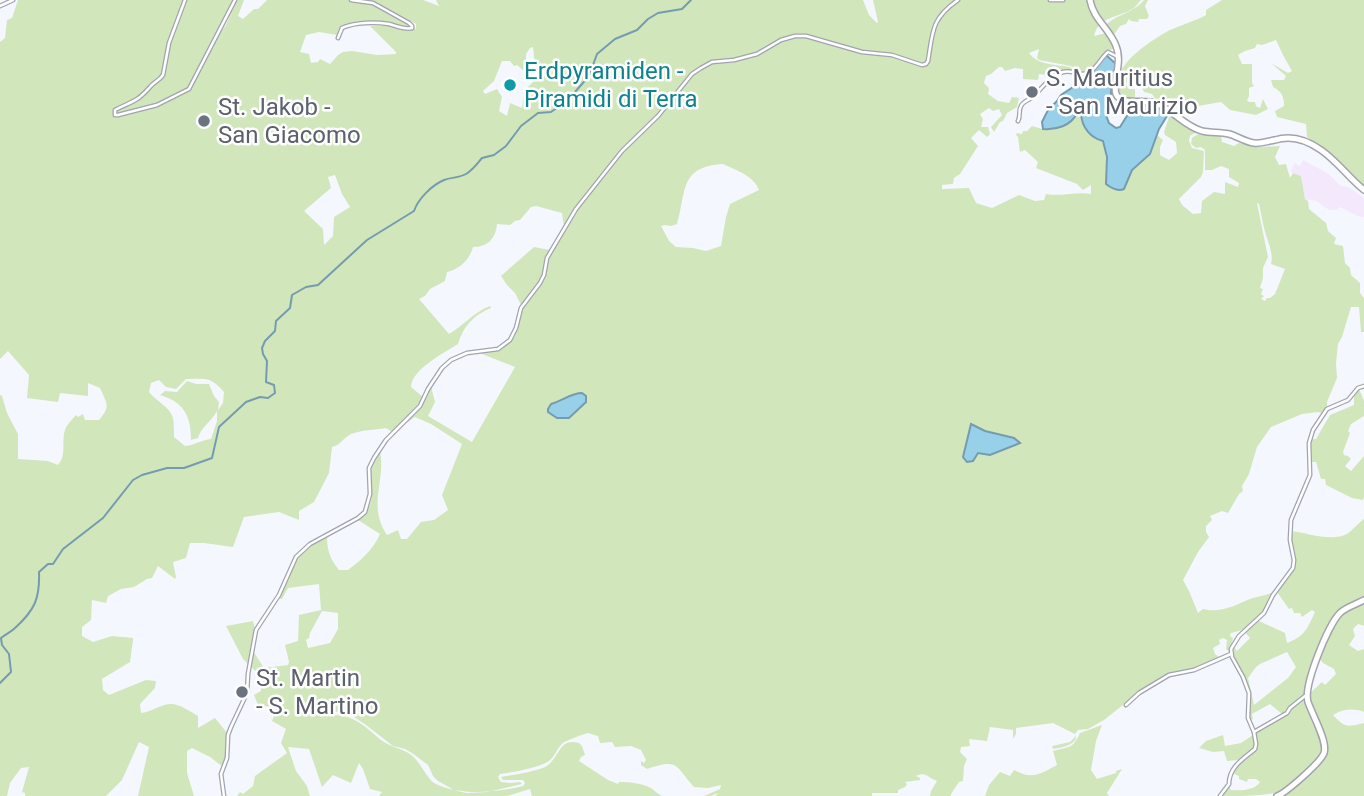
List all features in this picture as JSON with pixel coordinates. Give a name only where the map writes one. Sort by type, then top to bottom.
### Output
[{"type":"main road","points":[[1090,0],[1092,11],[1115,43],[1119,71],[1115,88],[1118,97],[1128,101],[1149,101],[1168,109],[1187,124],[1201,130],[1228,134],[1256,144],[1296,138],[1328,155],[1364,190]]},
{"type":"main road","points":[[1277,796],[1287,791],[1325,751],[1307,696],[1308,686],[1319,652],[1336,618],[1343,610],[1364,600]]},
{"type":"street","points":[[0,6],[13,0]]},
{"type":"street","points":[[186,0],[169,43],[161,79],[151,85],[141,98],[115,110],[115,115],[157,105],[189,89],[235,0]]},
{"type":"street","points":[[338,38],[342,28],[348,25],[382,24],[412,28],[409,23],[373,4],[351,0]]},
{"type":"street","points":[[225,796],[221,774],[227,758],[231,727],[247,693],[256,630],[279,595],[296,557],[310,544],[366,512],[370,494],[369,468],[374,458],[386,440],[420,406],[442,368],[467,352],[498,349],[510,340],[521,308],[540,284],[547,258],[576,209],[622,152],[658,116],[692,74],[712,62],[757,54],[781,40],[795,36],[806,36],[862,52],[892,55],[926,64],[934,25],[958,0]]},
{"type":"street","points":[[1050,0],[1063,0]]},
{"type":"street","points":[[1018,121],[1023,102],[1032,99],[1042,86],[1061,73],[1086,74],[1106,52],[1118,57]]},
{"type":"street","points":[[1220,796],[1229,784],[1232,769],[1255,749],[1256,744],[1248,718],[1248,693],[1231,654],[1236,639],[1265,613],[1273,595],[1293,568],[1291,520],[1310,475],[1309,443],[1313,430],[1326,409],[1348,400],[1358,388],[1364,386]]},
{"type":"street","points":[[1126,705],[1139,693],[1169,675],[1194,670],[1231,654]]},
{"type":"street","points":[[1254,732],[1287,713],[1307,696]]},
{"type":"shaded area","points":[[1303,160],[1364,198],[1364,217],[1340,207],[1330,210],[1317,201],[1305,199],[1301,176],[1291,172],[1294,163],[1300,166]]},
{"type":"green space","points":[[18,0],[233,0],[187,89],[189,91],[237,0],[244,0],[238,16],[243,19],[267,0],[348,0],[372,5],[410,25],[408,28],[365,21],[349,23],[339,30],[337,35],[319,32],[306,35],[300,52],[309,54],[311,63],[320,59],[330,64],[343,52],[396,54],[370,26],[390,26],[410,31],[416,29],[416,24],[373,1],[355,0],[423,0],[439,6],[436,0],[863,0],[869,15],[877,23],[873,0],[957,0],[941,15],[937,21],[928,55],[940,20],[945,12],[961,0],[1141,0],[1127,12],[1110,18],[1096,29],[1094,36],[1106,33],[1115,48],[1105,52],[1085,74],[1076,72],[1071,66],[1039,60],[1039,49],[1029,53],[1033,57],[1042,62],[1070,67],[1074,72],[1061,72],[1049,78],[1039,74],[1038,80],[1023,79],[1023,69],[1005,71],[999,67],[986,76],[984,83],[989,88],[988,94],[998,101],[1009,103],[1012,97],[1019,98],[1017,107],[1007,113],[994,132],[991,127],[1002,115],[999,109],[993,111],[989,108],[980,114],[983,119],[981,127],[988,127],[990,134],[987,137],[979,130],[971,138],[978,146],[960,174],[954,178],[953,184],[942,185],[942,189],[969,188],[976,203],[992,208],[1019,195],[1035,201],[1044,200],[1046,194],[1091,194],[1091,185],[1083,190],[1077,184],[1036,168],[1038,162],[1025,150],[1020,152],[1016,135],[1032,126],[1046,130],[1077,112],[1081,114],[1088,132],[1103,141],[1108,181],[1110,187],[1115,190],[1124,189],[1132,170],[1150,153],[1157,135],[1163,140],[1160,155],[1169,160],[1177,153],[1176,142],[1164,132],[1168,112],[1198,131],[1190,136],[1189,141],[1192,148],[1204,151],[1203,172],[1179,199],[1193,214],[1201,213],[1202,201],[1214,192],[1225,194],[1225,182],[1238,187],[1239,183],[1229,177],[1229,169],[1221,166],[1205,170],[1205,150],[1191,144],[1192,138],[1209,133],[1221,135],[1222,142],[1234,146],[1239,143],[1255,147],[1280,146],[1275,157],[1279,165],[1286,164],[1290,178],[1293,173],[1301,176],[1309,209],[1326,223],[1328,231],[1336,238],[1334,244],[1343,246],[1345,263],[1350,268],[1351,275],[1360,283],[1360,293],[1364,298],[1364,332],[1361,332],[1359,307],[1351,307],[1338,344],[1337,378],[1327,408],[1321,413],[1302,414],[1271,427],[1257,447],[1249,474],[1242,486],[1243,491],[1228,513],[1222,511],[1210,516],[1212,520],[1206,526],[1209,537],[1183,580],[1198,613],[1203,609],[1227,608],[1273,592],[1257,620],[1285,633],[1287,643],[1305,631],[1315,612],[1312,610],[1302,617],[1300,613],[1294,613],[1277,592],[1296,561],[1291,531],[1327,537],[1341,536],[1364,519],[1364,597],[1337,611],[1316,652],[1304,694],[1282,714],[1270,704],[1252,714],[1253,719],[1250,720],[1247,686],[1234,654],[1234,647],[1237,651],[1250,638],[1243,630],[1231,633],[1233,638],[1230,652],[1226,649],[1227,640],[1219,640],[1220,644],[1213,648],[1219,657],[1193,669],[1169,674],[1138,693],[1104,720],[1088,729],[1078,730],[1075,734],[1053,723],[1016,728],[1013,739],[1013,730],[990,727],[987,741],[969,739],[970,746],[961,747],[960,752],[967,759],[963,781],[959,782],[951,796],[930,796],[937,781],[922,774],[916,776],[920,780],[905,782],[907,784],[898,790],[898,793],[872,793],[872,796],[715,796],[718,793],[704,796],[720,789],[721,785],[694,787],[679,769],[671,764],[647,769],[641,765],[641,761],[644,763],[646,760],[641,750],[631,746],[615,747],[612,742],[600,743],[598,736],[588,733],[563,743],[545,763],[500,774],[498,777],[501,782],[522,784],[491,791],[523,786],[523,780],[503,780],[501,777],[545,767],[563,746],[572,742],[582,746],[585,755],[579,761],[608,780],[618,784],[623,782],[644,785],[662,796],[532,796],[530,789],[507,796],[379,796],[382,792],[370,789],[359,763],[351,783],[333,775],[322,787],[309,749],[288,747],[296,771],[307,786],[310,796],[237,796],[253,786],[255,776],[287,753],[281,743],[286,729],[272,721],[277,708],[258,705],[254,695],[261,691],[261,682],[264,681],[259,672],[250,665],[253,651],[264,668],[288,665],[285,645],[298,641],[299,615],[321,610],[319,584],[288,588],[282,599],[278,599],[297,558],[310,545],[325,536],[333,562],[339,570],[348,570],[370,550],[380,534],[358,520],[371,503],[370,472],[380,451],[378,514],[387,535],[398,530],[401,539],[407,539],[421,522],[434,520],[448,510],[442,495],[462,444],[415,417],[397,430],[422,406],[431,386],[435,402],[428,416],[472,442],[515,367],[477,352],[497,351],[513,338],[522,310],[537,290],[544,276],[547,258],[564,227],[562,213],[536,206],[531,207],[520,220],[510,225],[497,224],[490,241],[483,246],[473,247],[464,263],[447,272],[445,281],[419,299],[449,334],[479,312],[490,306],[491,308],[470,322],[458,344],[417,374],[411,387],[423,397],[392,432],[386,428],[355,433],[332,447],[329,473],[314,502],[299,511],[299,520],[279,512],[244,517],[233,547],[190,543],[186,558],[173,562],[175,579],[158,566],[152,578],[108,596],[106,603],[92,600],[91,620],[82,627],[82,636],[93,642],[112,636],[133,638],[130,662],[102,679],[103,690],[109,695],[146,680],[156,681],[155,688],[140,704],[141,713],[164,705],[178,705],[198,716],[198,728],[215,718],[228,734],[223,767],[192,748],[187,751],[187,773],[194,796],[138,796],[149,747],[139,742],[122,780],[106,796],[25,796],[22,792],[29,767],[21,768],[10,783],[7,796],[0,796],[0,395],[18,434],[18,459],[48,461],[58,465],[62,457],[65,430],[70,422],[76,415],[78,417],[83,414],[85,420],[99,420],[107,405],[100,388],[88,383],[88,396],[60,393],[58,402],[27,398],[29,375],[8,351],[0,359],[0,42],[5,38],[7,20],[12,18]],"holes":[[[795,36],[806,36],[862,51],[892,55],[922,64],[927,61],[922,66],[892,56],[862,52]],[[533,47],[535,64],[544,71],[524,91],[522,108],[510,103],[507,116],[499,111],[502,97],[497,89],[485,94],[483,91],[494,81],[502,61],[510,61],[526,73],[526,54]],[[723,164],[749,177],[759,190],[730,204],[721,246],[706,251],[676,247],[669,241],[661,226],[677,224],[687,182],[699,170]],[[335,175],[350,207],[334,217],[333,236],[324,245],[323,229],[304,211],[331,188],[328,177]],[[1257,203],[1271,251],[1271,264],[1285,269],[1275,294],[1265,301],[1261,299],[1264,296],[1261,294],[1263,289],[1260,288],[1268,257]],[[186,379],[203,379],[215,383],[224,392],[223,403],[218,410],[219,402],[209,384],[187,381],[177,392],[165,391],[160,395],[175,402],[184,411],[190,424],[191,440],[198,438],[217,411],[211,439],[185,446],[174,437],[171,414],[149,392],[151,383],[159,380],[166,387],[176,389]],[[971,424],[985,431],[1014,438],[1012,447],[990,455],[964,452]],[[322,611],[338,613],[338,629],[330,643],[308,648],[306,640]],[[1287,652],[1296,667],[1288,678],[1254,705],[1248,678],[1256,667]],[[333,711],[351,715],[393,746],[412,753],[428,765],[438,781],[453,790],[434,783],[410,754],[384,742],[354,720],[335,715]]]},
{"type":"green space","points":[[1148,0],[1145,6],[1149,16],[1147,19],[1139,19],[1138,22],[1129,19],[1113,36],[1105,26]]},
{"type":"green space","points":[[1222,0],[1364,0],[1364,187],[1339,162],[1307,137],[1306,124],[1277,117],[1275,111],[1284,106],[1284,100],[1273,87],[1271,80],[1284,80],[1286,76],[1271,63],[1288,73],[1292,71],[1276,40],[1257,44],[1255,48],[1238,55],[1242,64],[1252,64],[1254,86],[1249,88],[1247,100],[1255,102],[1260,108],[1263,99],[1268,109],[1256,115],[1230,110],[1221,102],[1198,106],[1196,101],[1181,100],[1177,102],[1178,107],[1172,110],[1157,101],[1152,94],[1144,92],[1140,83],[1130,73],[1126,84],[1129,89],[1135,89],[1135,99],[1120,94],[1117,88],[1119,76],[1137,52],[1170,30],[1206,15],[1206,10]]},
{"type":"green space","points":[[534,247],[550,250],[540,281],[521,305],[501,276]]},
{"type":"green space","points":[[1359,389],[1364,401],[1364,416],[1351,424],[1343,452],[1351,459],[1345,466],[1351,471],[1364,456],[1363,500],[1352,498],[1326,485],[1325,479],[1321,479],[1316,462],[1311,462],[1311,439],[1316,439],[1330,415],[1354,405],[1354,397]]},
{"type":"green space","points":[[1364,602],[1364,626],[1358,624],[1353,629],[1355,636],[1349,645],[1358,651],[1364,649],[1364,712],[1348,710],[1333,715],[1347,725],[1364,723],[1364,796],[1282,796],[1326,754],[1309,694],[1322,682],[1325,685],[1336,674],[1334,669],[1319,658],[1333,627],[1340,616]]},
{"type":"green space","points":[[253,621],[255,629],[248,664],[226,626]]},
{"type":"green space","points":[[1303,699],[1319,736],[1321,756],[1284,791],[1261,795],[1221,796],[1229,787],[1231,790],[1244,790],[1258,785],[1260,782],[1256,779],[1248,779],[1247,782],[1239,779],[1239,776],[1234,774],[1234,769],[1256,750],[1258,745],[1255,732],[1288,713],[1291,707]]},
{"type":"green space","points":[[1102,725],[1091,770],[1097,779],[1122,769],[1107,793],[1109,796],[985,796],[989,785],[1000,772],[1010,776],[1014,770],[1026,775],[1046,771],[1057,765],[1053,751],[1070,746],[1080,733]]},
{"type":"green space","points":[[1075,734],[1076,739],[1069,745],[1053,749],[1052,746],[1070,742]]},
{"type":"green space","points":[[1223,735],[1225,746],[1241,743],[1253,735],[1254,748],[1239,760],[1227,761],[1224,751],[1213,752],[1199,748],[1206,741]]},
{"type":"water","points":[[1106,55],[1116,64],[1106,115],[1109,123],[1116,128],[1120,127],[1138,104],[1155,105],[1167,113],[1150,154],[1132,170],[1124,189],[1121,190],[1106,184],[1107,157],[1103,141],[1088,132],[1081,114],[1077,113],[1071,121],[1058,128],[1043,129],[1042,122],[1061,95],[1073,87],[1077,77],[1090,73]]},
{"type":"water","points":[[582,393],[586,396],[586,402],[569,418],[557,418],[548,412],[551,404]]},
{"type":"water","points":[[971,424],[985,431],[1014,438],[1020,443],[990,455],[978,453],[973,461],[967,462],[963,457]]},
{"type":"waterway","points":[[0,683],[11,672],[9,654],[2,645],[1,638],[15,628],[32,609],[37,596],[39,572],[48,564],[53,564],[63,549],[103,518],[133,480],[167,468],[184,468],[212,458],[219,427],[246,402],[260,397],[268,398],[275,393],[274,385],[266,382],[267,361],[262,348],[275,331],[276,321],[290,308],[292,295],[306,287],[318,285],[367,240],[414,211],[422,197],[435,185],[468,172],[482,158],[494,155],[506,146],[521,126],[538,113],[551,112],[568,100],[589,76],[597,54],[615,39],[637,30],[658,13],[682,9],[691,0]]},
{"type":"place","name":"Erdpyramiden - Piramidi di Terra","points":[[510,85]]},
{"type":"place","name":"S. Mauritius - San Maurizio","points":[[1032,92]]},
{"type":"place","name":"St. Jakob - San Giacomo","points":[[204,121]]},
{"type":"place","name":"St. Martin - S. Martino","points":[[242,692]]}]
